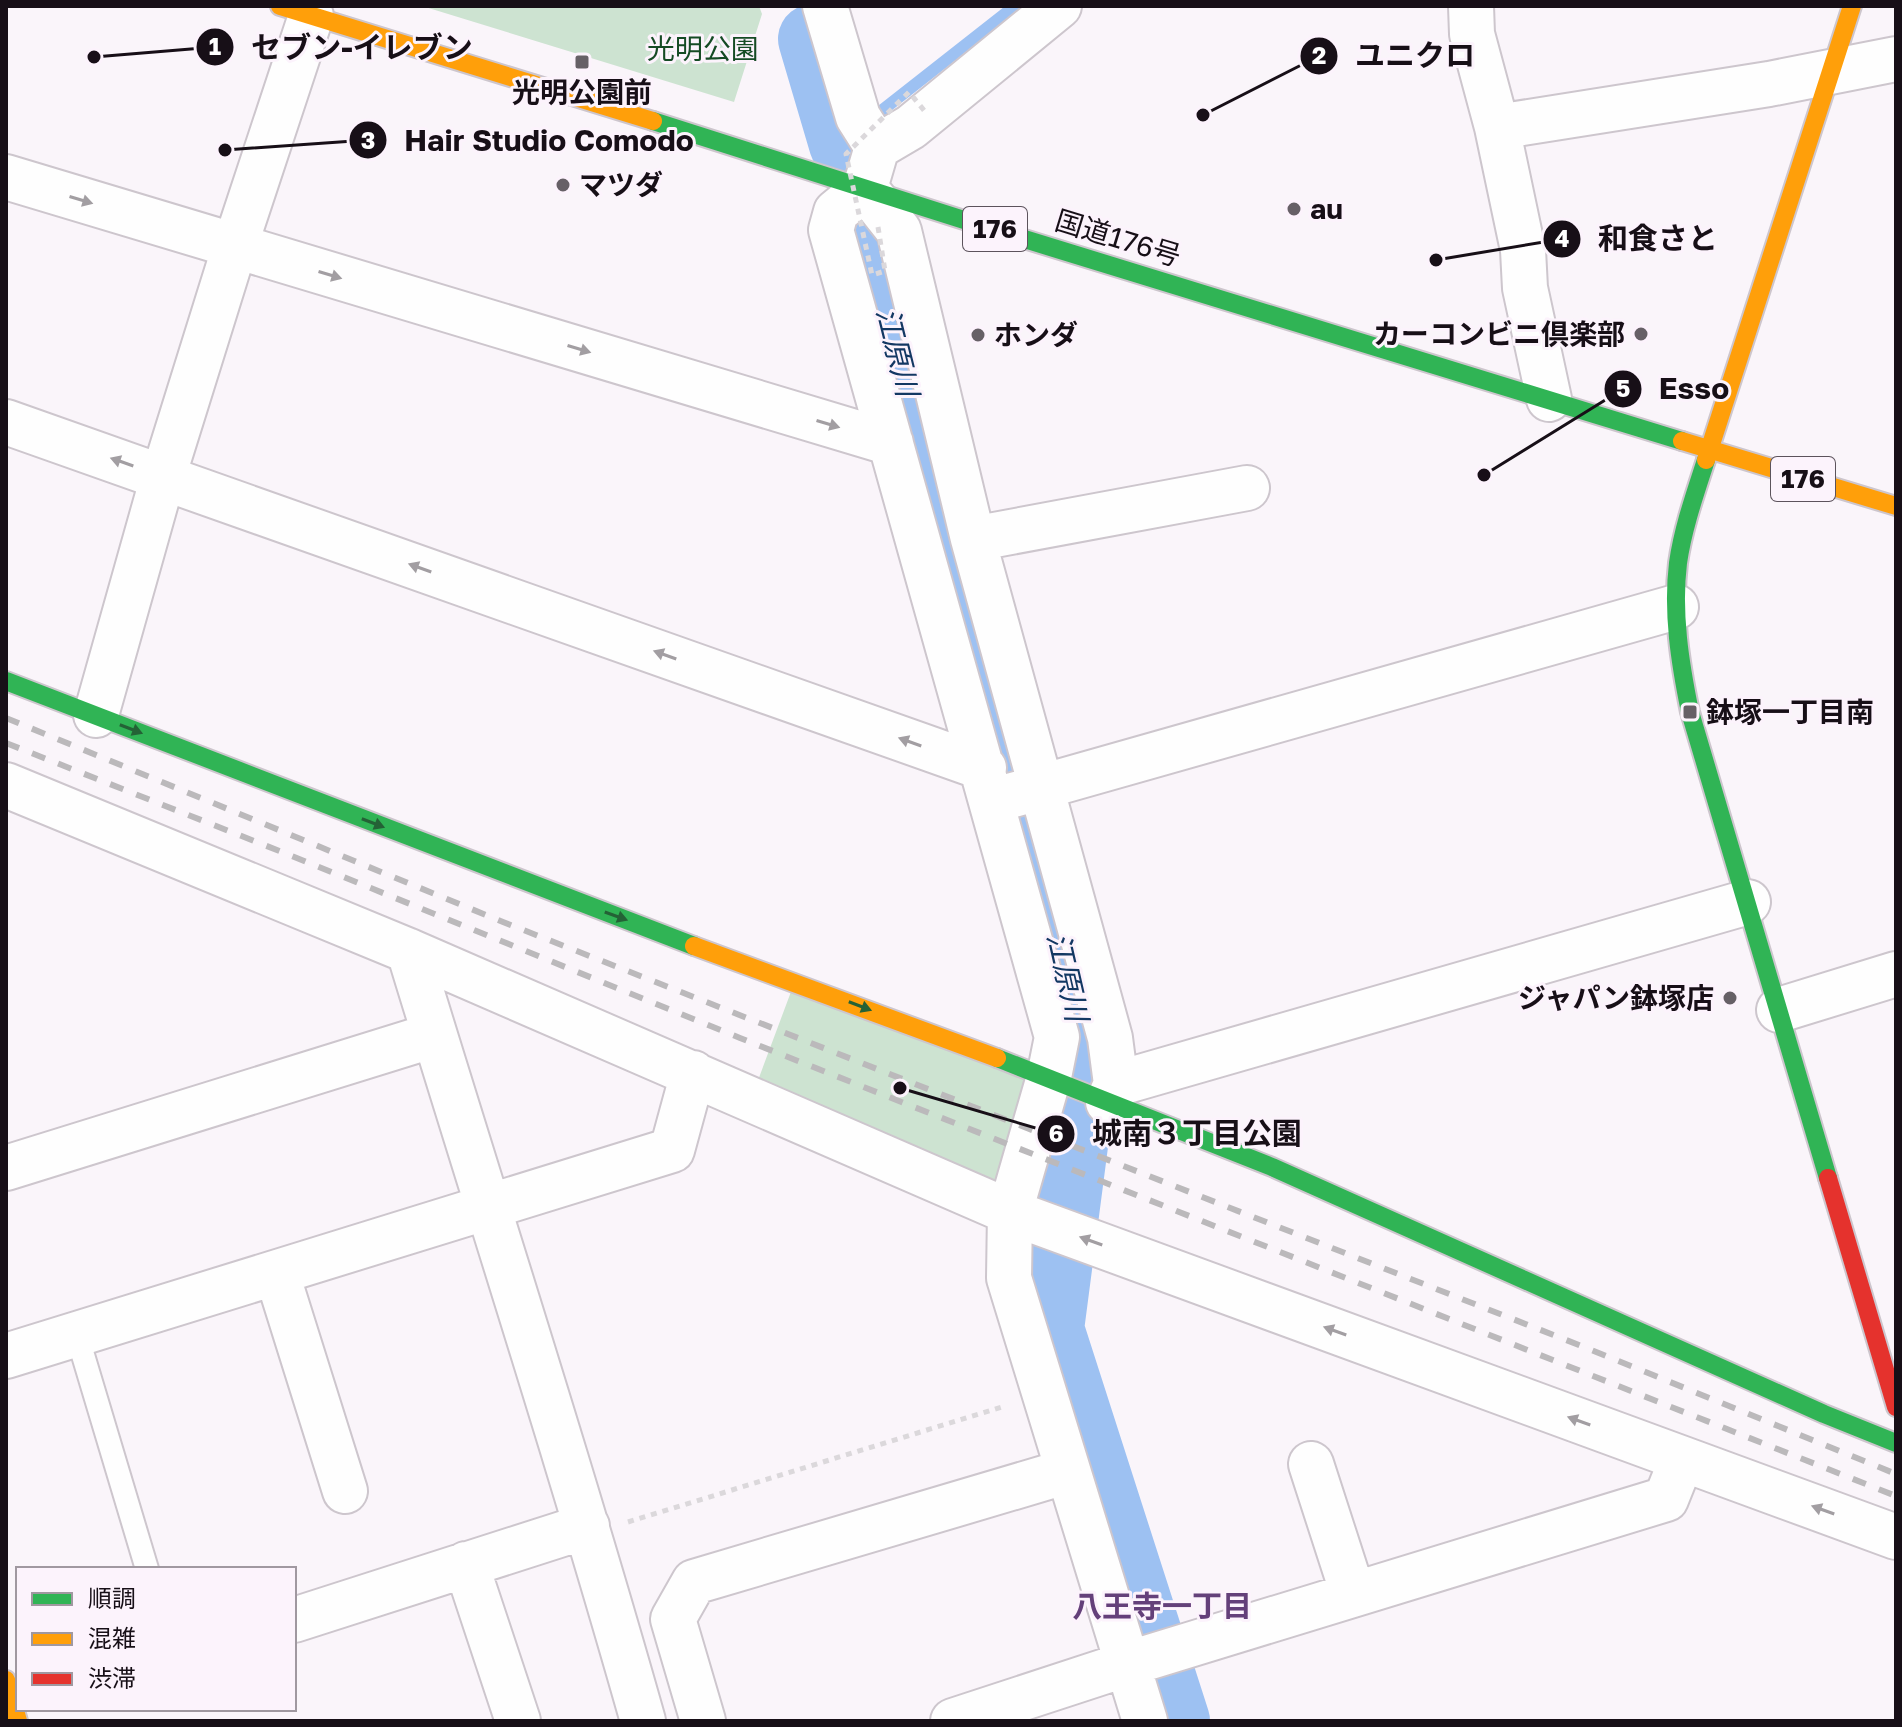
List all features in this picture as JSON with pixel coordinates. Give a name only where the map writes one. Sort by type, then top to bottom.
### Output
[{"type":"main road","points":[[1852,6],[1690,510],[1678,565],[1676,607],[1680,660],[1690,712],[1896,1407]]},
{"type":"main road","name":"国道176号","points":[[295,11],[871,208],[1549,399],[1896,506]]},
{"type":"main road","points":[[6,681],[544,890],[1049,1077],[1112,1093],[1896,1443]]},
{"type":"street","points":[[825,6],[858,117],[877,147],[871,208]]},
{"type":"street","points":[[877,147],[911,127],[1059,6]]},
{"type":"street","points":[[1471,6],[1472,34],[1497,127],[1523,250],[1525,288],[1549,399]]},
{"type":"street","points":[[96,715],[163,477],[235,246],[295,11]]},
{"type":"street","points":[[1497,127],[1896,59]]},
{"type":"street","points":[[6,177],[891,443]]},
{"type":"street","points":[[1145,1721],[1009,1278],[1010,1212],[1049,1077],[1057,1037],[831,230],[836,212],[871,208],[899,231],[973,539],[1110,1038],[1112,1093],[1748,902]]},
{"type":"street","points":[[6,422],[163,477],[988,784],[1042,789],[1676,607]]},
{"type":"street","points":[[973,539],[1247,488]]},
{"type":"street","points":[[6,785],[409,951],[1010,1212],[1896,1537]]},
{"type":"street","points":[[409,951],[589,1530],[643,1721]]},
{"type":"street","points":[[1779,1010],[1896,974]]},
{"type":"street","points":[[6,1168],[434,1035]]},
{"type":"street","points":[[6,1356],[672,1150],[693,1073]]},
{"type":"street","points":[[277,1274],[329,1470]]},
{"type":"street","points":[[953,1721],[1127,1664],[1666,1499],[1682,1459]]},
{"type":"street","points":[[1311,1464],[1353,1594]]},
{"type":"street","points":[[703,1721],[673,1619],[694,1582],[1068,1471]]},
{"type":"street","points":[[296,1619],[466,1564],[589,1530]]},
{"type":"street","points":[[466,1564],[518,1721]]},
{"type":"lane","points":[[77,1335],[146,1567]]},
{"type":"path","points":[[871,208],[885,271],[872,275],[846,154],[909,92],[927,114]]},
{"type":"path","points":[[589,1530],[1044,1394]]},
{"type":"green space","name":"光明公園","points":[[422,6],[759,6],[762,14],[734,102]]},
{"type":"green space","points":[[795,981],[1049,1077],[1010,1212],[751,1099]]},
{"type":"waterway","points":[[843,141],[1015,6]]},
{"type":"waterway","name":"江原川","points":[[813,39],[844,144]]},
{"type":"waterway","name":"江原川","points":[[867,236],[922,452],[1048,895],[1085,1053],[1049,1329],[1175,1721]]},
{"type":"railway","points":[[6,718],[503,922],[1589,1349],[1896,1474]]},
{"type":"railway","points":[[6,743],[1896,1496]]},
{"type":"traffic: fast","points":[[653,121],[1008,234],[1682,441]]},
{"type":"traffic: fast","points":[[1706,460],[1686,524],[1678,563],[1677,619],[1683,675],[1690,712],[1828,1178]]},
{"type":"traffic: fast","points":[[6,681],[694,946]]},
{"type":"traffic: fast","points":[[997,1058],[1272,1167],[1824,1414],[1896,1443]]},
{"type":"traffic: slow","points":[[280,6],[653,121]]},
{"type":"traffic: slow","points":[[1706,460],[1852,6]]},
{"type":"traffic: slow","points":[[1682,441],[1896,506]]},
{"type":"traffic: slow","points":[[694,946],[997,1058]]},
{"type":"traffic: slow","points":[[6,1680],[18,1721]]},
{"type":"traffic: jam","points":[[1828,1178],[1896,1407]]},
{"type":"place","name":"セブン-イレブン","points":[[94,57]]},
{"type":"place","name":"光明公園前","points":[[582,62]]},
{"type":"place","name":"ユニクロ","points":[[1203,115]]},
{"type":"place","name":"Hair Studio Comodo","points":[[225,150]]},
{"type":"place","name":"マツダ","points":[[563,185]]},
{"type":"place","name":"au","points":[[1294,209]]},
{"type":"place","name":"和食さと","points":[[1436,260]]},
{"type":"place","name":"カーコンビニ倶楽部","points":[[1641,334]]},
{"type":"place","name":"ホンダ","points":[[978,335]]},
{"type":"place","name":"Esso","points":[[1484,475]]},
{"type":"place","name":"鉢塚一丁目南","points":[[1690,712]]},
{"type":"place","name":"ジャパン鉢塚店","points":[[1730,998]]},
{"type":"place","name":"城南３丁目公園","points":[[900,1088]]},
{"type":"district","name":"八王寺一丁目","points":[[1162,1607]]}]
